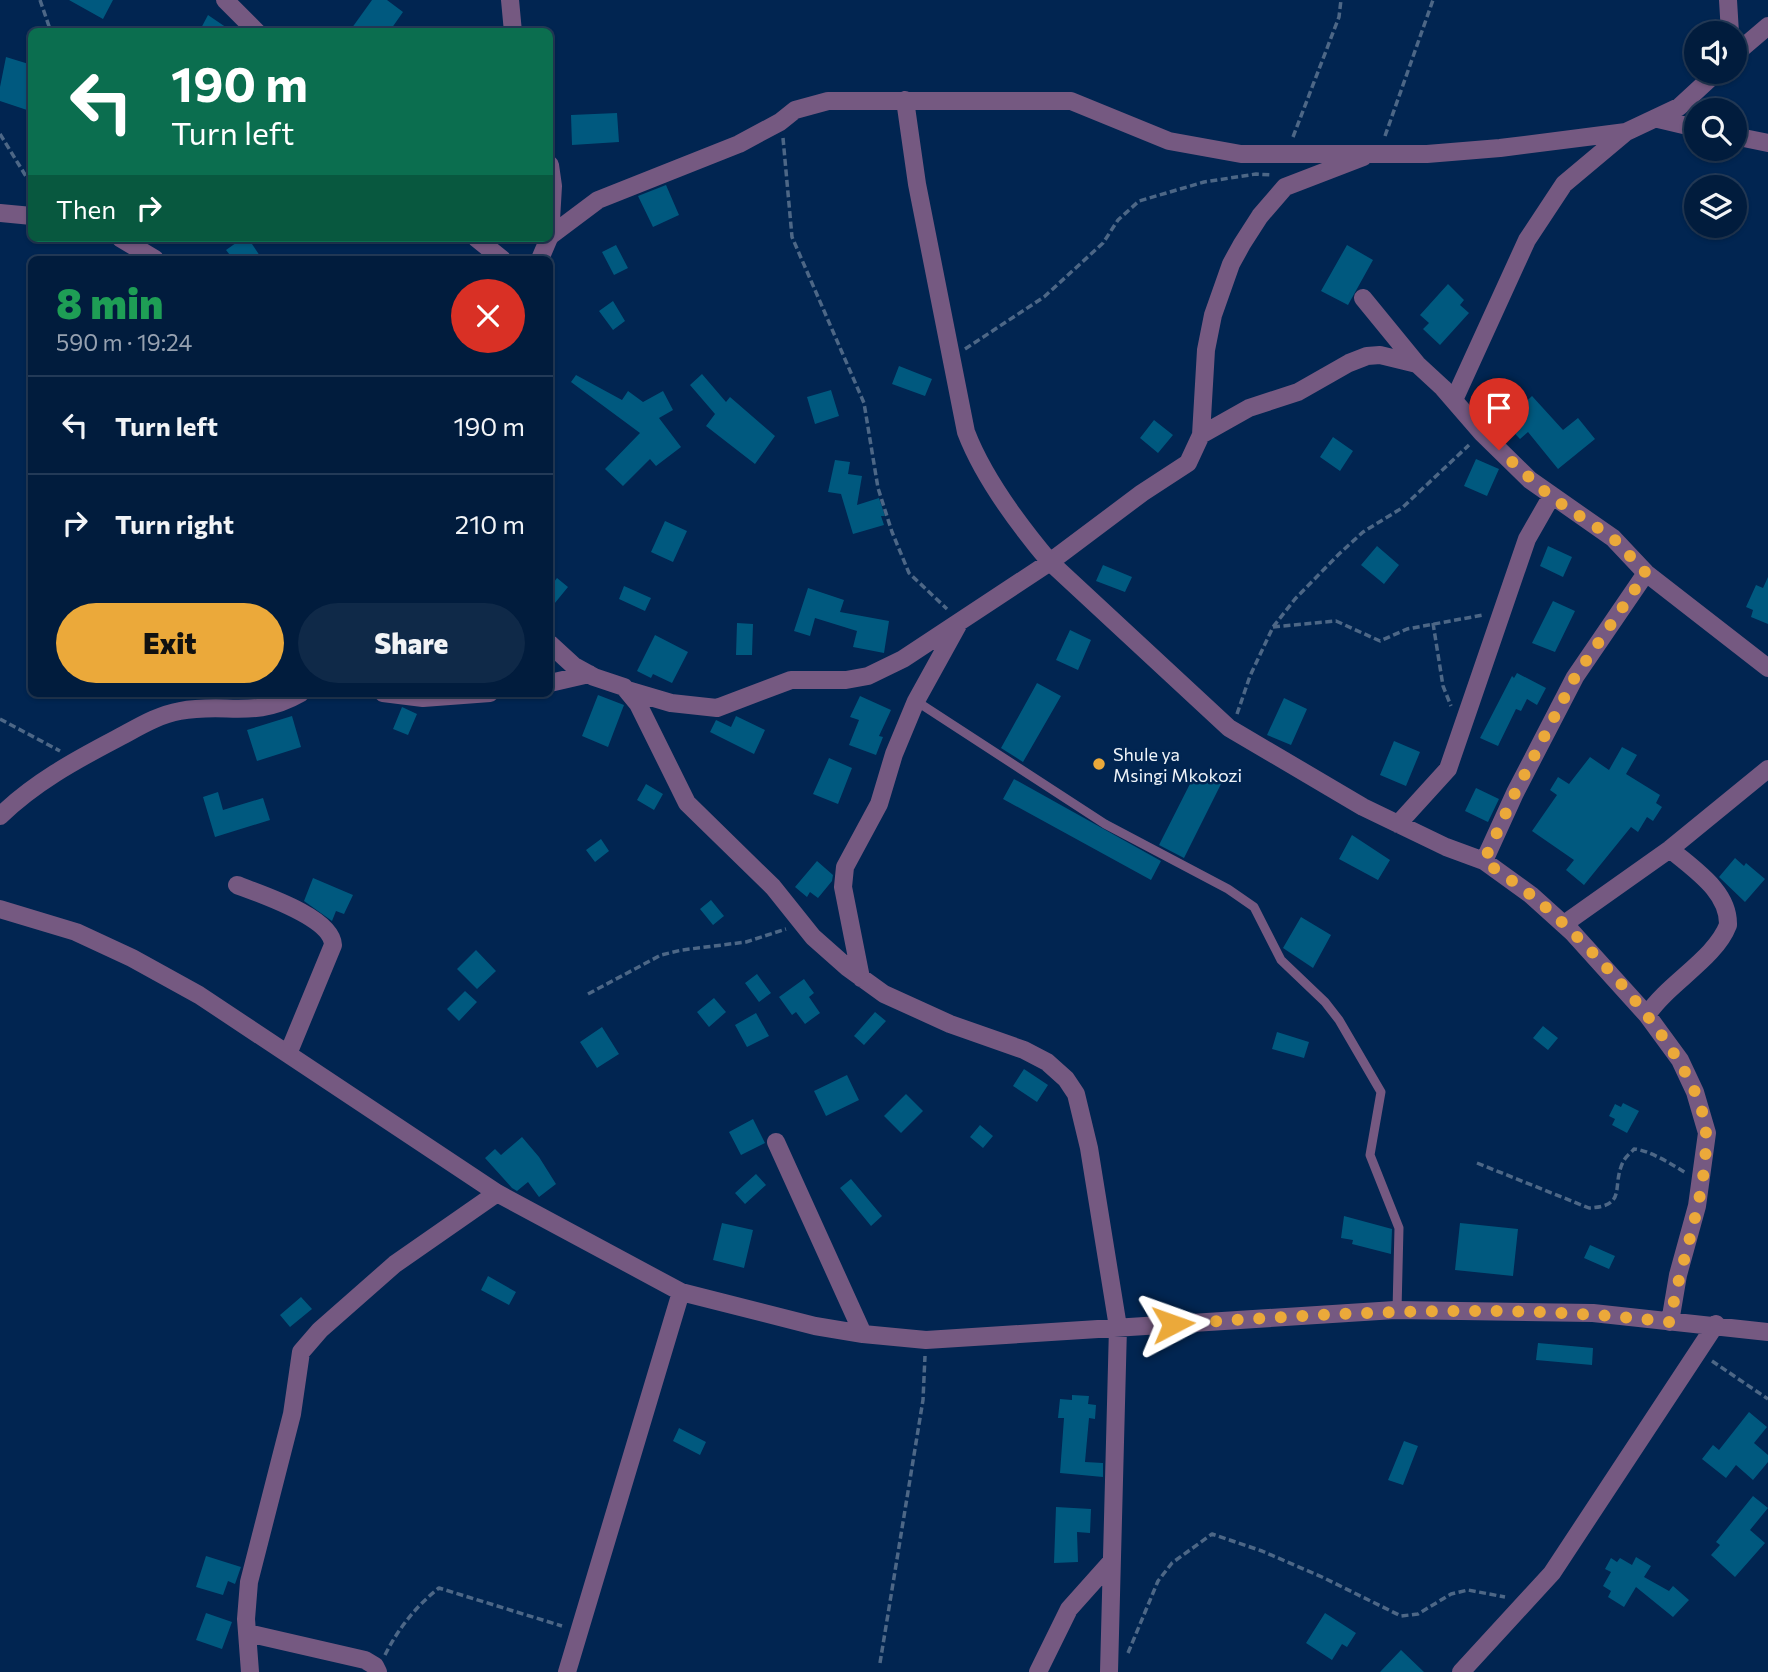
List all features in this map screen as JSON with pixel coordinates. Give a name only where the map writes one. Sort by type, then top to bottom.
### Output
[{"type":"street","points":[[225,0],[253,28]]},
{"type":"street","points":[[510,0],[513,28]]},
{"type":"street","points":[[1728,0],[1729,21]]},
{"type":"street","points":[[1747,44],[1768,26]]},
{"type":"street","points":[[1454,400],[1527,240],[1549,204],[1579,170],[1626,132],[1679,107],[1704,84]]},
{"type":"street","points":[[905,100],[917,184],[966,432],[972,449],[1030,538],[1050,562],[1229,728],[1330,789],[1446,847],[1484,861],[1531,895],[1564,924],[1647,1015],[1680,1060],[1695,1092],[1707,1133],[1698,1206],[1678,1275],[1670,1322]]},
{"type":"street","points":[[553,234],[598,200],[739,144],[780,122],[795,110],[828,101],[1071,101],[1102,112],[1145,133],[1191,146],[1241,154],[1457,152],[1626,132]]},
{"type":"street","points":[[1658,118],[1684,125]]},
{"type":"street","points":[[1747,139],[1768,144]]},
{"type":"street","points":[[553,647],[589,674],[627,690],[671,703],[717,708],[791,680],[855,680],[903,659],[1050,562],[1142,493],[1188,463],[1201,435],[1206,350],[1213,314],[1231,264],[1260,216],[1279,192],[1306,177],[1376,152]]},
{"type":"street","points":[[0,213],[28,216]]},
{"type":"street","points":[[127,242],[150,256]]},
{"type":"street","points":[[480,242],[498,256]]},
{"type":"street","points":[[1363,298],[1417,364],[1454,400],[1482,433],[1551,497],[1613,538],[1646,573],[1768,668]]},
{"type":"street","points":[[1201,435],[1249,408],[1298,392],[1349,363],[1367,356],[1380,355],[1417,364]]},
{"type":"street","points":[[1398,824],[1448,769],[1527,539],[1551,497]]},
{"type":"street","points":[[1484,861],[1515,793],[1575,677],[1646,573]]},
{"type":"street","points":[[861,978],[850,930],[843,877],[850,855],[879,804],[894,754],[916,701],[960,621]]},
{"type":"street","points":[[553,682],[589,674]]},
{"type":"street","points":[[627,690],[638,705],[687,803],[773,887],[813,937],[884,994],[950,1024],[1024,1050],[1046,1062],[1066,1079],[1076,1094],[1082,1112],[1118,1327],[1110,1672]]},
{"type":"street","points":[[0,817],[38,783],[76,760],[163,716],[204,707],[260,709],[291,697]]},
{"type":"street","points":[[415,697],[436,697]]},
{"type":"street","points":[[1564,924],[1670,849],[1768,769]]},
{"type":"street","points":[[1647,1015],[1665,992],[1710,950],[1728,925],[1726,906],[1718,893],[1670,849]]},
{"type":"street","points":[[237,885],[291,907],[326,928],[332,936],[333,945],[288,1054]]},
{"type":"street","points":[[0,909],[76,932],[132,958],[199,995],[497,1193],[681,1292],[815,1326],[926,1340],[1397,1310],[1593,1313],[1768,1332]]},
{"type":"street","points":[[775,1142],[863,1334]]},
{"type":"street","points":[[250,1672],[247,1633],[248,1582],[290,1424],[301,1352],[320,1330],[395,1264],[497,1193]]},
{"type":"street","points":[[567,1672],[681,1292]]},
{"type":"street","points":[[1461,1672],[1560,1561],[1716,1325]]},
{"type":"street","points":[[1038,1672],[1069,1609],[1111,1562]]},
{"type":"street","points":[[247,1633],[365,1660],[378,1671]]},
{"type":"lane","points":[[916,701],[1105,824],[1228,889],[1258,913],[1280,960],[1325,1002],[1339,1020],[1381,1092],[1370,1155],[1399,1228],[1397,1310]]},
{"type":"path","points":[[40,0],[50,28]]},
{"type":"path","points":[[1286,155],[1339,17],[1341,0]]},
{"type":"path","points":[[1376,152],[1433,0]]},
{"type":"path","points":[[780,122],[786,155],[792,237],[864,403],[878,488],[892,533],[909,573],[960,621]]},
{"type":"path","points":[[0,134],[28,180]]},
{"type":"path","points":[[953,357],[1044,298],[1102,243],[1118,220],[1139,201],[1204,182],[1256,174],[1306,177]]},
{"type":"path","points":[[1229,728],[1273,627],[1294,599],[1363,532],[1402,509],[1482,433]]},
{"type":"path","points":[[1273,627],[1336,621],[1380,641],[1407,629],[1433,623],[1502,614]]},
{"type":"path","points":[[1433,623],[1443,686],[1461,729]]},
{"type":"path","points":[[0,719],[76,760]]},
{"type":"path","points":[[588,994],[661,955],[746,942],[803,924]]},
{"type":"path","points":[[1477,1163],[1589,1208],[1605,1207],[1615,1198],[1623,1161],[1634,1149],[1646,1150],[1659,1160],[1694,1177],[1703,1168]]},
{"type":"path","points":[[880,1663],[923,1400],[926,1340]]},
{"type":"path","points":[[1700,1352],[1768,1399]]},
{"type":"path","points":[[1125,1661],[1158,1581],[1172,1563],[1212,1534],[1322,1577],[1401,1616],[1418,1614],[1451,1594],[1468,1590],[1524,1601]]},
{"type":"path","points":[[378,1671],[393,1638],[410,1616],[439,1588],[559,1626],[581,1621]]},
{"type":"building","points":[[69,0],[113,0],[103,19]]},
{"type":"building","points":[[372,0],[387,0],[403,12],[392,28],[352,28]]},
{"type":"building","points":[[208,15],[227,28],[201,28]]},
{"type":"building","points":[[6,57],[28,64],[27,110],[0,101]]},
{"type":"building","points":[[617,113],[619,142],[572,145],[571,115]]},
{"type":"building","points":[[666,185],[679,215],[653,227],[638,196]]},
{"type":"building","points":[[237,242],[251,242],[260,256],[231,256],[226,250]]},
{"type":"building","points":[[616,245],[628,268],[614,275],[602,252]]},
{"type":"building","points":[[1347,245],[1373,260],[1348,305],[1321,291]]},
{"type":"building","points":[[1448,284],[1464,300],[1460,305],[1469,313],[1440,345],[1423,329],[1429,323],[1420,315]]},
{"type":"building","points":[[613,301],[625,321],[613,330],[599,311]]},
{"type":"building","points":[[899,366],[932,379],[925,396],[892,384]]},
{"type":"building","points":[[702,374],[726,402],[730,397],[775,436],[755,464],[706,426],[715,414],[690,385]]},
{"type":"building","points":[[576,375],[622,400],[628,391],[643,402],[663,391],[673,410],[659,418],[681,447],[656,466],[650,459],[623,486],[605,469],[640,433],[571,382]]},
{"type":"building","points":[[831,390],[839,416],[815,424],[807,397]]},
{"type":"building","points":[[1532,396],[1563,430],[1578,418],[1595,439],[1558,469],[1528,432],[1520,439],[1504,422]]},
{"type":"building","points":[[1154,420],[1173,435],[1158,453],[1140,438]]},
{"type":"building","points":[[1333,437],[1353,451],[1340,471],[1320,457]]},
{"type":"building","points":[[1476,459],[1499,469],[1487,496],[1464,486]]},
{"type":"building","points":[[835,460],[850,462],[848,474],[862,476],[857,505],[879,498],[885,516],[881,516],[884,525],[853,534],[841,494],[828,492]]},
{"type":"building","points":[[665,521],[687,531],[673,562],[651,552]]},
{"type":"building","points":[[1377,546],[1399,565],[1384,584],[1361,565]]},
{"type":"building","points":[[1548,546],[1572,557],[1563,577],[1540,566]]},
{"type":"building","points":[[1103,565],[1132,577],[1125,592],[1096,581]]},
{"type":"building","points":[[1768,577],[1768,624],[1751,617],[1753,610],[1746,607],[1756,585],[1763,588]]},
{"type":"building","points":[[557,578],[568,587],[553,605],[553,583]]},
{"type":"building","points":[[624,586],[651,598],[645,611],[619,599]]},
{"type":"building","points":[[808,588],[844,600],[840,612],[889,621],[884,653],[853,647],[857,631],[815,618],[810,636],[794,631]]},
{"type":"building","points":[[1553,601],[1575,611],[1555,652],[1532,643]]},
{"type":"building","points":[[737,623],[753,624],[752,655],[736,655]]},
{"type":"building","points":[[1070,630],[1091,640],[1078,670],[1056,660]]},
{"type":"building","points":[[655,635],[688,652],[672,683],[653,674],[651,678],[637,671]]},
{"type":"building","points":[[1517,673],[1546,688],[1537,705],[1527,699],[1521,711],[1516,709],[1498,746],[1480,738],[1512,676],[1514,678]]},
{"type":"building","points":[[1037,683],[1061,696],[1023,762],[1001,748]]},
{"type":"building","points":[[598,695],[624,705],[608,747],[582,736]]},
{"type":"building","points":[[860,696],[891,710],[879,736],[883,737],[876,755],[849,745],[859,720],[850,717]]},
{"type":"building","points":[[1284,698],[1307,709],[1291,745],[1267,735]]},
{"type":"building","points":[[402,707],[417,714],[408,735],[393,729]]},
{"type":"building","points":[[292,716],[301,747],[257,761],[247,730]]},
{"type":"building","points":[[736,716],[765,730],[754,754],[710,732],[716,720],[731,727]]},
{"type":"building","points":[[1394,741],[1420,752],[1406,786],[1380,775]]},
{"type":"building","points":[[1622,747],[1637,755],[1626,774],[1660,795],[1656,803],[1662,807],[1653,821],[1647,817],[1638,832],[1631,827],[1584,885],[1566,870],[1574,860],[1532,831],[1557,795],[1550,790],[1558,777],[1569,784],[1590,757],[1609,770]]},
{"type":"building","points":[[829,758],[852,768],[838,804],[813,794]]},
{"type":"building","points":[[1196,772],[1221,784],[1184,858],[1159,845]]},
{"type":"building","points":[[1014,779],[1161,861],[1151,880],[1003,799]]},
{"type":"building","points":[[646,784],[663,794],[654,810],[637,800]]},
{"type":"building","points":[[1476,788],[1499,799],[1488,822],[1465,811]]},
{"type":"building","points":[[218,792],[223,810],[263,798],[270,820],[215,837],[203,797]]},
{"type":"building","points":[[1352,835],[1390,860],[1378,880],[1339,859]]},
{"type":"building","points":[[601,839],[609,851],[595,862],[586,850]]},
{"type":"building","points":[[1735,858],[1744,866],[1746,863],[1765,879],[1745,902],[1719,877]]},
{"type":"building","points":[[817,861],[833,875],[832,881],[818,898],[810,892],[807,897],[795,887]]},
{"type":"building","points":[[313,878],[353,895],[344,914],[336,911],[332,921],[304,901]]},
{"type":"building","points":[[711,900],[724,916],[713,925],[700,909]]},
{"type":"building","points":[[1301,917],[1331,935],[1313,968],[1283,948]]},
{"type":"building","points":[[476,950],[496,971],[477,989],[457,969]]},
{"type":"building","points":[[757,974],[771,993],[759,1002],[745,983]]},
{"type":"building","points":[[804,979],[814,993],[809,997],[820,1013],[805,1024],[796,1012],[792,1015],[779,997]]},
{"type":"building","points":[[465,991],[477,1002],[459,1021],[447,1009]]},
{"type":"building","points":[[714,998],[726,1012],[709,1027],[697,1012]]},
{"type":"building","points":[[875,1012],[886,1021],[864,1045],[854,1036]]},
{"type":"building","points":[[756,1013],[769,1036],[747,1047],[735,1025]]},
{"type":"building","points":[[1543,1026],[1558,1038],[1548,1050],[1533,1038]]},
{"type":"building","points":[[602,1027],[619,1054],[597,1068],[580,1042]]},
{"type":"building","points":[[1277,1032],[1309,1042],[1304,1058],[1272,1049]]},
{"type":"building","points":[[1024,1069],[1048,1085],[1037,1102],[1013,1086]]},
{"type":"building","points":[[847,1075],[859,1100],[826,1116],[814,1091]]},
{"type":"building","points":[[906,1094],[923,1111],[901,1133],[884,1116]]},
{"type":"building","points":[[1623,1103],[1639,1111],[1627,1133],[1612,1125],[1615,1119],[1609,1116],[1615,1104],[1621,1107]]},
{"type":"building","points":[[753,1119],[765,1143],[741,1155],[729,1132]]},
{"type":"building","points":[[980,1125],[993,1136],[983,1148],[970,1137]]},
{"type":"building","points":[[522,1137],[556,1184],[539,1197],[528,1182],[517,1191],[512,1188],[485,1158],[495,1149],[501,1155]]},
{"type":"building","points":[[756,1174],[766,1185],[745,1204],[735,1193]]},
{"type":"building","points":[[851,1179],[882,1216],[871,1226],[840,1188]]},
{"type":"building","points":[[1344,1216],[1392,1229],[1391,1254],[1352,1244],[1353,1240],[1341,1238]]},
{"type":"building","points":[[722,1223],[753,1230],[744,1268],[713,1260]]},
{"type":"building","points":[[1460,1223],[1518,1229],[1513,1276],[1455,1270]]},
{"type":"building","points":[[1590,1245],[1615,1256],[1609,1269],[1584,1258]]},
{"type":"building","points":[[488,1276],[516,1292],[509,1305],[481,1290]]},
{"type":"building","points":[[301,1297],[312,1309],[290,1327],[280,1315]]},
{"type":"building","points":[[1538,1343],[1593,1348],[1592,1365],[1536,1360]]},
{"type":"building","points":[[1072,1395],[1089,1396],[1088,1404],[1096,1405],[1095,1419],[1089,1418],[1085,1462],[1103,1463],[1103,1477],[1060,1473],[1064,1418],[1058,1418],[1060,1399],[1072,1400]]},
{"type":"building","points":[[1749,1412],[1767,1427],[1754,1443],[1768,1455],[1768,1462],[1753,1480],[1736,1465],[1726,1478],[1702,1459],[1713,1445],[1719,1450]]},
{"type":"building","points":[[679,1428],[706,1442],[700,1455],[673,1441]]},
{"type":"building","points":[[1404,1441],[1418,1446],[1403,1485],[1388,1480]]},
{"type":"building","points":[[1753,1496],[1768,1508],[1750,1530],[1765,1543],[1735,1577],[1711,1555],[1720,1545],[1716,1542]]},
{"type":"building","points":[[1056,1507],[1091,1509],[1090,1533],[1077,1532],[1078,1562],[1054,1563]]},
{"type":"building","points":[[206,1556],[241,1567],[235,1584],[228,1581],[223,1595],[196,1587]]},
{"type":"building","points":[[1636,1557],[1651,1566],[1644,1577],[1669,1591],[1673,1586],[1689,1600],[1673,1617],[1636,1587],[1624,1607],[1608,1597],[1611,1591],[1603,1586],[1611,1572],[1605,1569],[1611,1558],[1617,1562],[1620,1558],[1632,1565]]},
{"type":"building","points":[[206,1613],[232,1622],[222,1649],[196,1640]]},
{"type":"building","points":[[1325,1613],[1356,1633],[1347,1647],[1342,1644],[1332,1660],[1306,1643]]},
{"type":"building","points":[[1401,1650],[1424,1672],[1380,1672]]},
{"type":"place","name":"Shule ya Msingi Mkokozi","points":[[1099,764]]},
{"type":"route","points":[[1173,1324],[1395,1310],[1593,1313],[1670,1322],[1678,1275],[1698,1206],[1707,1133],[1695,1092],[1680,1060],[1647,1015],[1572,932],[1531,895],[1484,861],[1515,793],[1575,677],[1646,573],[1613,538],[1551,497],[1499,450]]}]
